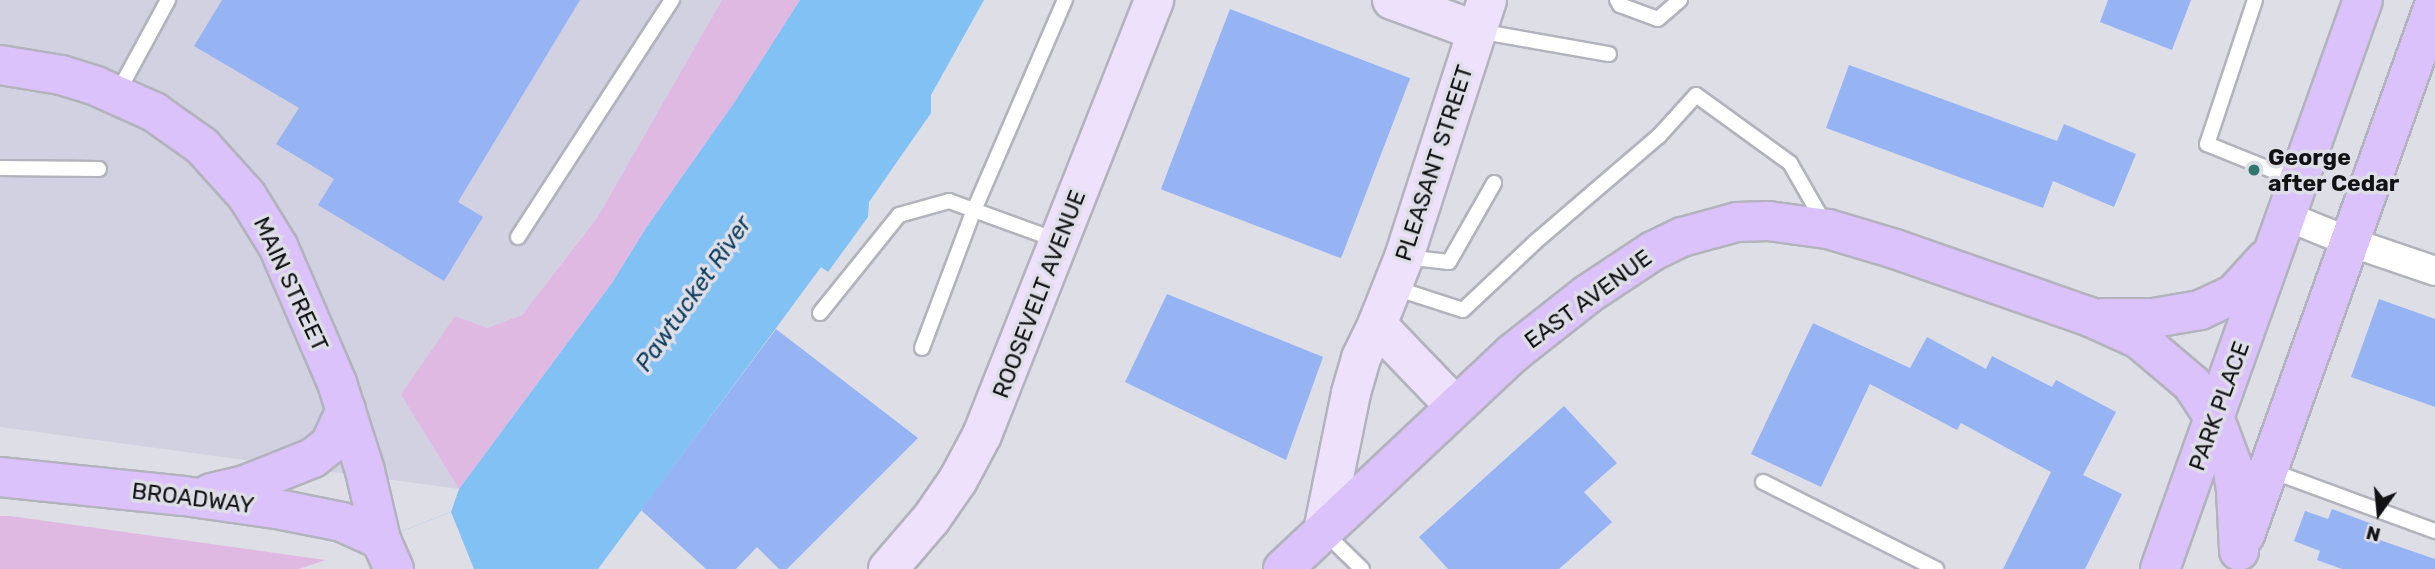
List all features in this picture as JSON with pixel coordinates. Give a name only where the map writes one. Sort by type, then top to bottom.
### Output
[{"type":"main road","name":"ROOSEVELT AVENUE","points":[[888,569],[931,519],[958,481],[982,435],[1154,0]]},
{"type":"main road","points":[[1392,0],[1482,15]]},
{"type":"main road","name":"PARK PLACE","points":[[2237,453],[2287,213],[2363,0]]},
{"type":"main road","name":"PARK PLACE","points":[[2160,569],[2237,453],[2345,258],[2435,3]]},
{"type":"main road","name":"PLEASANT STREET","points":[[1323,531],[1334,462],[1351,393],[1362,358],[1398,272],[1482,15]]},
{"type":"main road","name":"MAIN STREET","points":[[0,65],[61,75],[117,94],[177,127],[227,171],[247,196],[278,246],[346,410],[388,554]]},
{"type":"main road","points":[[2090,317],[2154,318],[2200,310],[2234,294],[2247,283],[2287,213]]},
{"type":"main road","name":"EAST AVENUE","points":[[1283,569],[1513,353],[1588,294],[1653,251],[1682,237],[1737,222],[1768,220],[1828,229],[1895,248],[2090,317],[2138,340],[2192,384],[2237,453]]},
{"type":"main road","points":[[1377,325],[1455,406]]},
{"type":"main road","points":[[184,496],[245,485],[313,458],[330,444],[346,410]]},
{"type":"main road","points":[[2236,560],[2237,453]]},
{"type":"main road","name":"BROADWAY","points":[[10,476],[184,496],[322,517],[358,528],[388,554]]},
{"type":"street","points":[[2287,213],[2345,258],[2435,271]]},
{"type":"lane","points":[[117,94],[168,0]]},
{"type":"lane","points":[[518,237],[672,0]]},
{"type":"lane","points":[[922,348],[974,210],[1065,0]]},
{"type":"lane","points":[[1617,0],[1620,5],[1658,19],[1680,0]]},
{"type":"lane","points":[[2255,0],[2207,144],[2287,213]]},
{"type":"lane","points":[[1482,15],[1609,54]]},
{"type":"lane","points":[[1398,272],[1463,310],[1534,243],[1659,136],[1696,95],[1790,163],[1828,229]]},
{"type":"lane","points":[[0,169],[99,169]]},
{"type":"lane","points":[[1398,272],[1449,262],[1494,183]]},
{"type":"lane","points":[[820,313],[899,215],[949,201],[1060,241]]},
{"type":"lane","points":[[2237,453],[2435,531]]},
{"type":"lane","points":[[1763,482],[1936,569]]},
{"type":"lane","points":[[1323,531],[1362,569]]},
{"type":"shaded area","points":[[0,0],[722,0],[597,218],[522,315],[487,328],[401,395],[459,489],[0,427]]},
{"type":"shaded area","points":[[722,0],[800,0],[736,100],[646,228],[612,283],[459,489],[401,395],[455,316],[487,328],[522,315],[597,218]]},
{"type":"shaded area","points":[[0,516],[326,560],[299,569],[0,569]]},
{"type":"water","name":"Pawtucket River","points":[[800,0],[984,0],[931,95],[931,113],[869,202],[868,217],[828,272],[821,267],[598,569],[372,569],[364,546],[451,512],[459,489],[612,283],[646,228],[736,100]]},
{"type":"pier","points":[[451,512],[474,569],[372,569],[364,546]]},
{"type":"building","points":[[222,0],[580,0],[458,202],[483,217],[444,281],[318,205],[334,179],[276,144],[299,108],[194,46]]},
{"type":"building","points":[[2108,0],[2191,0],[2172,50],[2100,22]]},
{"type":"building","points":[[1230,9],[1410,78],[1341,258],[1161,189]]},
{"type":"building","points":[[1849,65],[2057,141],[2064,124],[2136,154],[2114,207],[2053,181],[2043,208],[1826,128]]},
{"type":"building","points":[[1167,294],[1323,357],[1286,460],[1125,382]]},
{"type":"building","points":[[2379,299],[2435,319],[2435,407],[2351,377]]},
{"type":"building","points":[[1813,323],[1910,368],[1927,337],[1986,369],[1992,356],[2052,387],[2056,380],[2116,412],[2083,475],[2122,494],[2085,569],[2003,569],[2051,472],[1961,423],[1957,430],[1870,384],[1821,487],[1751,454]]},
{"type":"building","points":[[776,329],[918,438],[787,569],[779,569],[757,547],[736,569],[706,569],[641,510]]},
{"type":"building","points":[[1564,406],[1617,463],[1584,492],[1612,522],[1559,569],[1448,569],[1419,537]]},
{"type":"building","points":[[2332,509],[2375,525],[2371,537],[2435,559],[2435,569],[2342,569],[2317,560],[2320,551],[2294,541],[2305,511],[2328,519]]},
{"type":"place","name":"George after Cedar","points":[[2254,170]]}]
